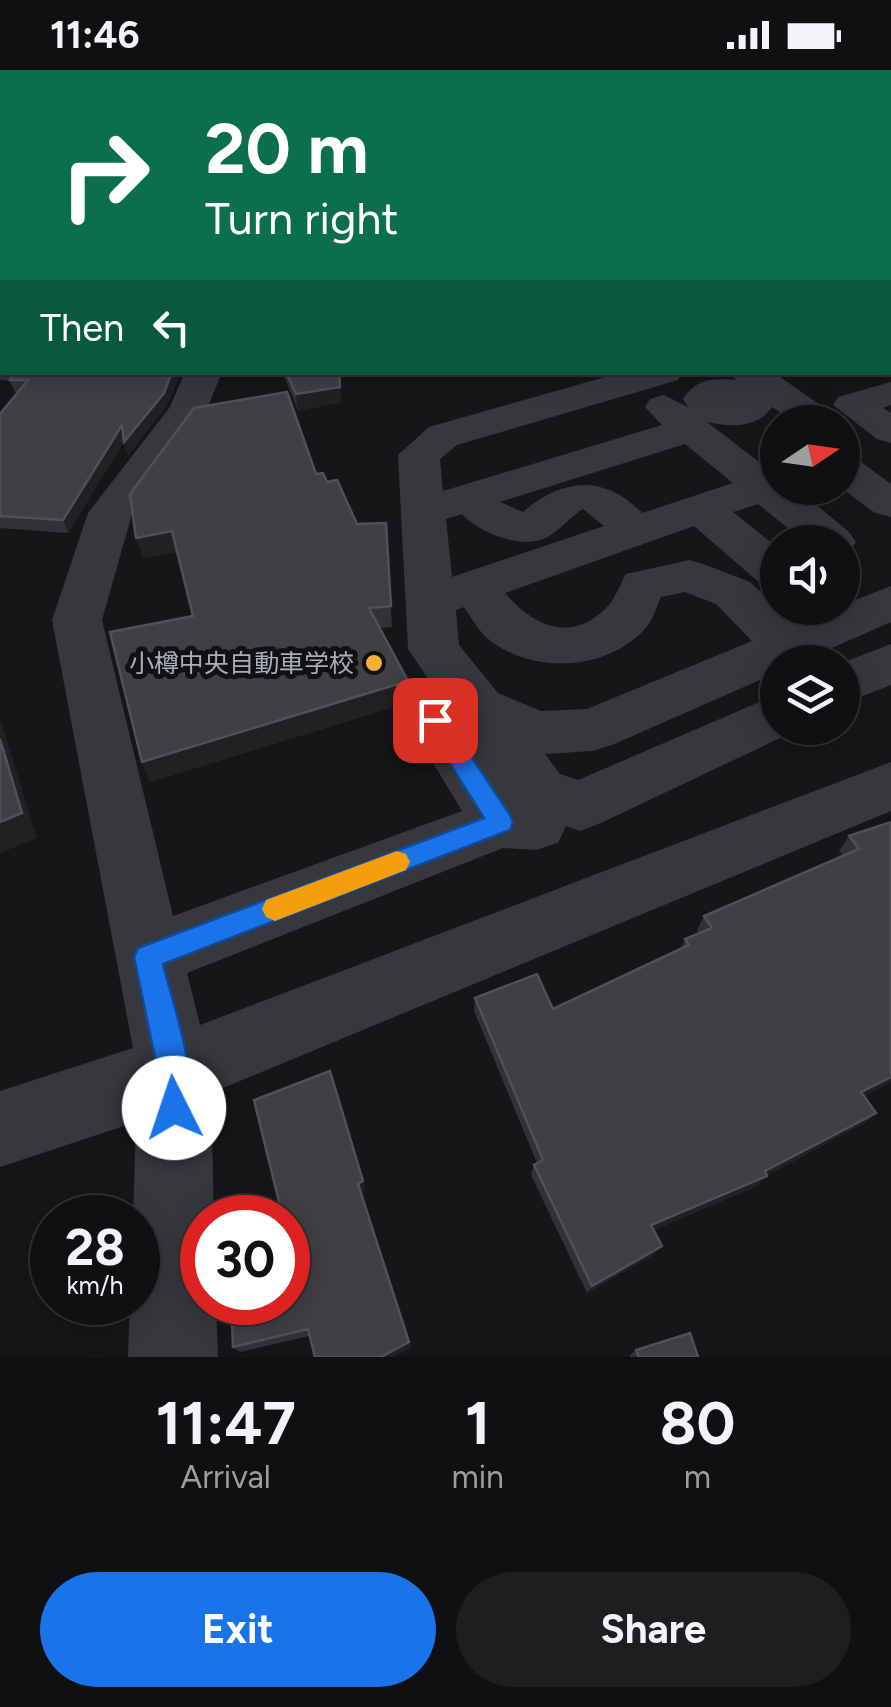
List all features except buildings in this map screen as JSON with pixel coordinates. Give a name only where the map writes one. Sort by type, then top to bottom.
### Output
[{"type":"street","points":[[173,1357],[174,1072],[77,620],[110,513],[188,408],[203,375]]},
{"type":"street","points":[[752,375],[795,405]]},
{"type":"street","points":[[870,375],[891,390]]},
{"type":"street","points":[[580,806],[540,791],[434,649],[452,594],[424,511],[419,455],[443,436],[649,377],[740,428]]},
{"type":"street","points":[[701,381],[702,399],[708,408],[730,415],[760,464]]},
{"type":"street","points":[[891,390],[852,406],[862,449],[891,504]]},
{"type":"street","points":[[424,511],[603,457],[740,428]]},
{"type":"street","points":[[466,430],[480,448],[505,454],[530,452],[557,431],[583,432],[624,489],[672,475],[760,557]]},
{"type":"street","points":[[452,594],[760,488]]},
{"type":"street","points":[[472,498],[482,512],[507,526],[533,527],[558,501],[574,495],[592,498],[613,508],[634,532]]},
{"type":"street","points":[[793,505],[815,525]]},
{"type":"street","points":[[860,564],[891,589]]},
{"type":"street","points":[[452,594],[539,646],[590,642],[626,618],[643,585],[689,576],[816,627]]},
{"type":"street","points":[[472,698],[536,734],[592,730],[816,627],[891,603]]},
{"type":"street","points":[[860,677],[891,663]]},
{"type":"street","points":[[472,698],[435,720],[501,822]]},
{"type":"street","points":[[148,957],[501,822],[533,826],[760,723]]},
{"type":"street","points":[[0,1129],[174,1072],[891,786]]},
{"type":"slow traffic","points":[[275,909],[397,862]]},
{"type":"place","name":"小樽中央自動車学校","points":[[374,663]]},
{"type":"route","points":[[174,1108],[174,1072],[148,957],[501,822],[435,720]]}]
